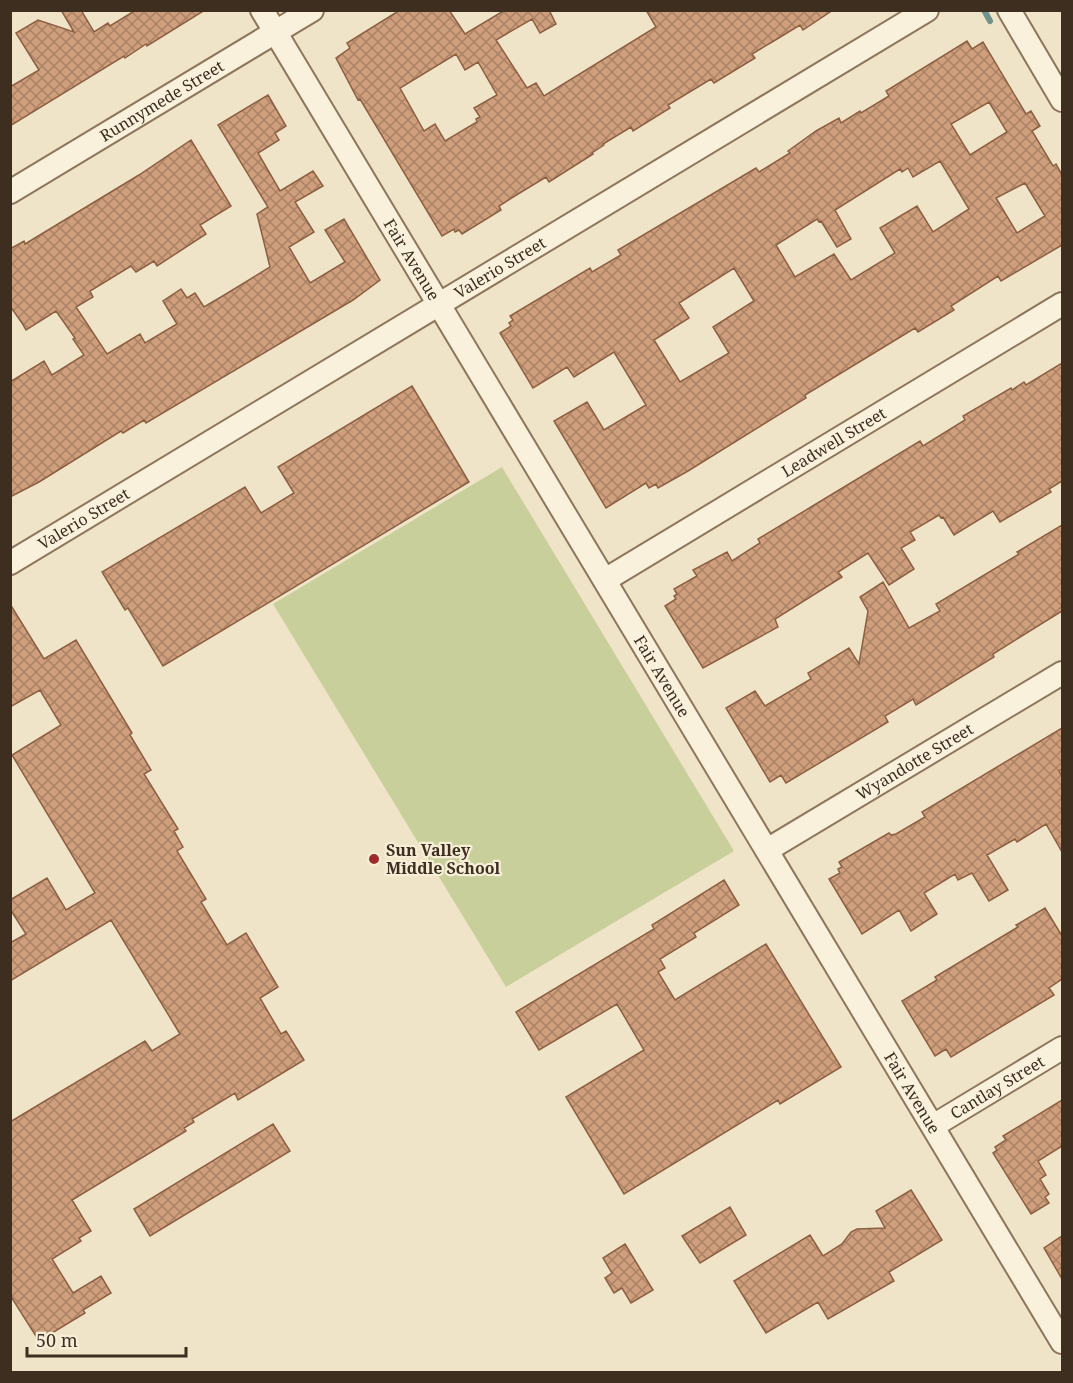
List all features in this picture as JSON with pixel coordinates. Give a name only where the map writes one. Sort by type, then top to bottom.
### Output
[{"type":"street","name":"Fair Avenue","points":[[262,10],[1062,1342]]},
{"type":"street","name":"Runnymede Street","points":[[10,192],[312,10]]},
{"type":"street","name":"Valerio Street","points":[[10,563],[927,10]]},
{"type":"street","points":[[1009,10],[1062,100]]},
{"type":"street","name":"Leadwell Street","points":[[605,580],[1062,304]]},
{"type":"street","name":"Wyandotte Street","points":[[767,850],[1062,673]]},
{"type":"street","name":"Cantlay Street","points":[[933,1126],[1062,1048]]},
{"type":"green space","points":[[502,467],[734,851],[506,987],[273,604]]},
{"type":"building","points":[[61,10],[81,10],[94,32],[108,23],[110,26],[136,10],[205,10],[147,46],[146,44],[125,58],[124,56],[10,126],[10,87],[39,70],[16,33],[38,20],[74,32]]},
{"type":"building","points":[[400,10],[449,10],[465,34],[505,10],[549,10],[556,24],[540,33],[532,19],[496,40],[527,88],[536,83],[544,96],[656,27],[646,10],[833,10],[803,30],[800,25],[752,54],[755,58],[714,83],[711,79],[668,105],[670,108],[633,131],[631,127],[549,182],[546,177],[499,206],[501,210],[462,234],[459,230],[455,232],[454,229],[442,236],[360,99],[358,100],[336,58],[350,48],[347,43]],"holes":[[[456,54],[465,70],[478,62],[497,95],[474,108],[480,117],[476,119],[477,122],[445,141],[435,124],[424,131],[400,88]]]},
{"type":"building","points":[[967,41],[972,49],[983,42],[1026,114],[1031,111],[1040,126],[1032,131],[1053,166],[1056,164],[1062,175],[1062,245],[1001,281],[998,276],[951,306],[954,310],[918,332],[915,328],[805,395],[806,398],[688,471],[658,488],[656,484],[649,488],[646,483],[606,508],[554,421],[587,402],[604,430],[646,405],[614,352],[574,377],[567,367],[533,388],[500,333],[511,326],[509,323],[513,320],[510,316],[590,268],[592,272],[621,255],[618,250],[756,168],[759,172],[790,153],[788,151],[816,131],[839,118],[841,123],[860,111],[861,113],[889,96],[886,91]],"holes":[[[989,102],[1007,132],[970,155],[951,124]],[[940,161],[969,209],[933,232],[917,206],[880,228],[895,253],[851,280],[834,254],[795,277],[776,245],[817,219],[821,221],[837,247],[851,239],[835,210],[900,169],[902,172],[908,168],[913,177]],[[1025,183],[1045,216],[1017,233],[996,198]],[[734,268],[754,301],[713,327],[729,353],[680,382],[654,340],[689,318],[679,303]]]},
{"type":"building","points":[[268,95],[286,126],[275,133],[279,140],[258,153],[280,191],[313,171],[323,186],[295,202],[314,232],[289,247],[310,283],[345,262],[325,230],[344,219],[380,280],[353,300],[146,423],[144,420],[123,433],[121,431],[39,482],[10,497],[10,382],[44,361],[52,375],[84,355],[56,311],[26,330],[10,306],[10,249],[24,241],[25,244],[139,175],[191,140],[231,206],[200,225],[206,234],[157,266],[154,261],[136,272],[131,266],[90,291],[93,297],[76,307],[107,354],[140,334],[145,343],[177,324],[163,301],[181,289],[187,298],[195,293],[204,307],[270,267],[257,214],[268,207],[218,125]]},
{"type":"building","points":[[1062,363],[1062,481],[1049,489],[1051,492],[1000,522],[993,511],[954,535],[943,517],[939,515],[910,532],[915,540],[901,548],[914,569],[889,585],[868,553],[838,572],[842,577],[775,619],[778,627],[703,668],[665,606],[676,599],[674,596],[677,594],[674,589],[697,576],[693,570],[727,552],[732,561],[760,543],[758,539],[920,441],[923,446],[965,420],[963,416],[1011,388],[1012,390],[1024,382],[1026,385]]},
{"type":"building","points":[[412,386],[469,482],[163,666],[128,608],[125,610],[102,572],[245,487],[261,513],[294,493],[278,467]]},
{"type":"building","points":[[1062,525],[1062,611],[993,654],[994,657],[916,705],[913,699],[885,716],[888,722],[786,783],[781,775],[770,782],[726,708],[755,691],[765,706],[811,679],[808,673],[849,648],[859,664],[868,611],[860,597],[883,582],[909,628],[940,611],[936,604]]},
{"type":"building","points":[[10,604],[44,659],[76,640],[132,733],[130,735],[151,770],[144,774],[178,829],[174,831],[183,847],[177,851],[206,899],[201,902],[227,945],[246,933],[278,987],[260,998],[281,1034],[286,1031],[304,1060],[238,1100],[235,1093],[192,1119],[194,1122],[184,1128],[186,1131],[72,1200],[91,1231],[79,1238],[81,1241],[52,1259],[73,1293],[101,1276],[111,1293],[83,1310],[85,1313],[39,1341],[10,1295],[10,1122],[145,1041],[152,1051],[180,1034],[111,920],[10,981],[10,943],[26,934],[10,909],[10,900],[47,878],[66,910],[95,893],[12,755],[61,725],[40,690],[10,707]]},
{"type":"building","points":[[1062,728],[1062,769],[1059,771],[1062,776],[1062,852],[1046,824],[1017,842],[1015,839],[987,855],[1008,890],[989,901],[972,873],[958,880],[955,874],[924,893],[937,914],[911,931],[899,910],[862,934],[829,879],[840,873],[838,869],[842,867],[839,862],[889,833],[896,834],[925,817],[922,812]]},
{"type":"building","points":[[724,880],[739,905],[694,933],[696,937],[660,959],[665,968],[658,972],[675,1000],[766,944],[841,1067],[780,1104],[778,1100],[624,1194],[566,1097],[644,1050],[617,1004],[539,1050],[516,1012],[654,929],[652,925]]},
{"type":"building","points":[[1045,908],[1062,936],[1062,979],[1049,988],[1054,995],[951,1057],[946,1049],[935,1056],[902,1001],[937,980],[935,977]]},
{"type":"building","points":[[1062,1100],[1062,1146],[1038,1161],[1046,1175],[1040,1179],[1049,1194],[1045,1197],[1049,1203],[1031,1214],[993,1153],[997,1150],[995,1147],[1006,1140],[1003,1136]]},
{"type":"building","points":[[273,1124],[290,1151],[150,1236],[134,1209]]},
{"type":"building","points":[[911,1190],[942,1240],[889,1272],[894,1281],[828,1319],[818,1302],[766,1333],[734,1281],[810,1235],[823,1256],[842,1244],[851,1232],[857,1229],[885,1228],[876,1211]]},
{"type":"building","points":[[730,1207],[746,1235],[700,1263],[682,1236]]},
{"type":"building","points":[[1062,1236],[1062,1279],[1044,1248]]},
{"type":"building","points":[[625,1244],[653,1290],[631,1303],[622,1288],[614,1293],[605,1278],[612,1273],[603,1258]]},
{"type":"waterway","points":[[984,10],[990,21]]},
{"type":"place","name":"Sun Valley Middle School","points":[[374,859]]}]
